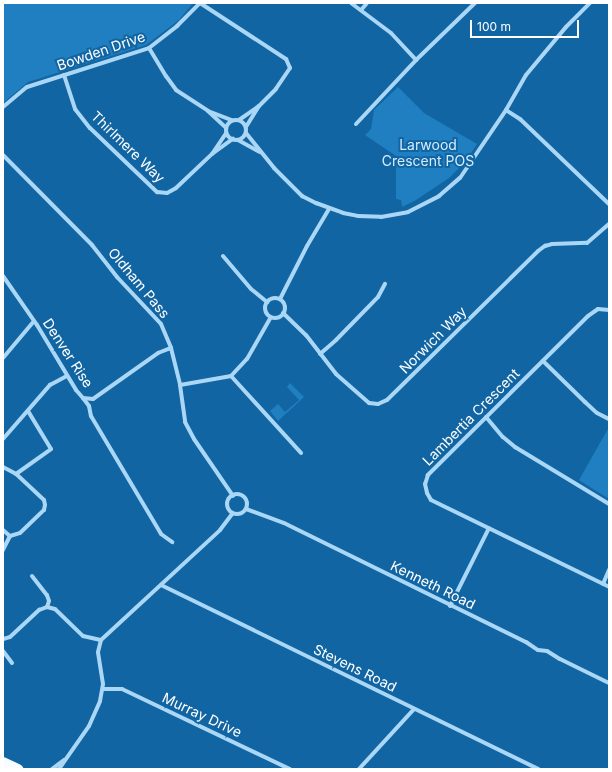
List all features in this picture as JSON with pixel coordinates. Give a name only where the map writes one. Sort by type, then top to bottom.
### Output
[{"type":"main road","points":[[3,762],[18,769]]},
{"type":"street","name":"Bowden Drive","points":[[3,108],[27,87],[149,48],[177,26],[200,3]]},
{"type":"street","points":[[149,48],[171,85],[186,98],[208,111],[232,120],[239,120],[259,106],[276,90],[286,76],[290,68],[286,59],[200,3]]},
{"type":"street","points":[[351,3],[391,34],[416,60]]},
{"type":"street","points":[[361,10],[367,3]]},
{"type":"street","points":[[356,124],[416,60],[476,3]]},
{"type":"street","points":[[259,106],[246,127],[246,133],[274,168],[302,196],[330,209],[358,216],[388,217],[408,212],[435,199],[460,178],[506,110],[517,89],[538,60],[588,4]]},
{"type":"street","name":"Thirlmere Way","points":[[64,75],[75,109],[90,128],[157,192],[167,193],[176,188],[212,154],[235,140]]},
{"type":"street","points":[[506,110],[520,119],[609,204]]},
{"type":"street","points":[[208,111],[235,140],[260,152]]},
{"type":"street","points":[[226,130],[228,123],[232,120]]},
{"type":"street","points":[[239,120],[246,127]]},
{"type":"street","name":"Thirlmere Way","points":[[212,154],[226,130]]},
{"type":"street","points":[[235,140],[243,137],[246,133]]},
{"type":"street","name":"Oldham Pass","points":[[3,155],[92,245],[118,277],[161,324],[170,348],[180,386],[185,422],[194,439],[233,496]]},
{"type":"street","points":[[280,299],[307,246],[330,209]]},
{"type":"street","name":"Norwich Way","points":[[283,314],[300,328],[336,374],[369,403],[378,404],[387,400],[538,251],[545,246],[552,244],[587,243],[609,224]]},
{"type":"street","points":[[223,256],[246,285],[267,302]]},
{"type":"street","name":"Denver Rise","points":[[3,276],[34,321],[76,390],[83,398],[93,399],[158,353],[170,348]]},
{"type":"street","points":[[320,354],[336,340],[373,302],[385,284]]},
{"type":"street","points":[[267,302],[271,299],[280,299]]},
{"type":"street","points":[[267,302],[266,310],[271,317],[276,318],[283,314],[285,306],[280,299]]},
{"type":"street","name":"Lambertia Crescent","points":[[609,310],[598,310],[593,312],[428,475],[425,489],[431,500],[609,587]]},
{"type":"street","points":[[180,386],[231,376],[247,359],[271,317]]},
{"type":"street","points":[[3,358],[34,321]]},
{"type":"street","points":[[543,361],[585,402],[598,413],[609,419]]},
{"type":"street","points":[[3,439],[50,385],[67,376]]},
{"type":"street","points":[[231,376],[301,453]]},
{"type":"street","points":[[83,398],[89,406],[91,416],[161,534],[172,542]]},
{"type":"street","points":[[16,474],[51,449],[28,411]]},
{"type":"street","points":[[486,417],[503,437],[515,447],[609,504]]},
{"type":"street","points":[[3,467],[16,474],[44,500],[45,505],[44,510],[20,533],[10,536],[3,550]]},
{"type":"street","points":[[238,495],[244,497],[247,502],[246,508],[239,514],[233,513],[227,506],[228,500],[233,496],[238,495]]},
{"type":"street","name":"Kenneth Road","points":[[246,508],[284,523],[450,606],[526,642],[538,650],[547,651],[609,684]]},
{"type":"street","points":[[59,769],[93,718],[103,689],[103,677],[98,658],[101,640],[220,530],[233,513]]},
{"type":"street","points":[[450,606],[489,528]]},
{"type":"street","points":[[3,530],[10,536]]},
{"type":"street","points":[[603,584],[609,570]]},
{"type":"street","points":[[32,576],[47,595],[47,607]]},
{"type":"street","name":"Stevens Road","points":[[161,585],[538,769]]},
{"type":"street","points":[[3,639],[10,637],[39,610],[47,607],[55,610],[83,636],[101,640]]},
{"type":"street","points":[[3,651],[12,663]]},
{"type":"street","name":"Murray Drive","points":[[103,689],[122,689],[290,769]]},
{"type":"street","points":[[359,769],[414,709]]},
{"type":"street","points":[[52,769],[66,759]]},
{"type":"green space","points":[[3,3],[193,3],[179,20],[146,45],[28,82],[3,103]]},
{"type":"green space","name":"Larwood Crescent POS","points":[[398,87],[424,113],[477,144],[465,162],[449,178],[416,200],[402,207],[401,200],[396,199],[396,156],[365,135],[371,129],[374,110]]},
{"type":"green space","points":[[290,383],[304,397],[278,421],[270,411],[278,404],[285,412],[299,400],[287,387]]},
{"type":"green space","points":[[609,427],[609,499],[579,480]]}]
